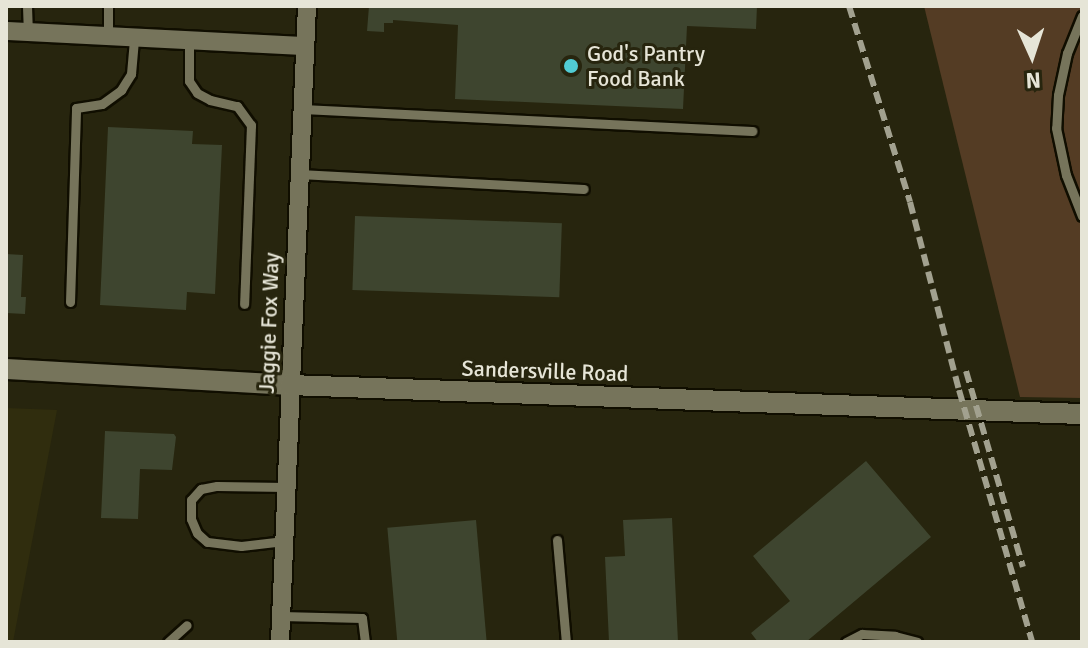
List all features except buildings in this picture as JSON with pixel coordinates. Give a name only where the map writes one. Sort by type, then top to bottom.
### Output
[{"type":"street","name":"Jaggie Fox Way","points":[[280,642],[307,6]]},
{"type":"street","points":[[6,31],[304,46]]},
{"type":"street","name":"Sandersville Road","points":[[6,369],[290,385],[1082,414]]},
{"type":"lane","points":[[27,6],[28,32]]},
{"type":"lane","points":[[108,6],[108,36]]},
{"type":"lane","points":[[1082,16],[1067,53],[1058,95],[1056,128],[1066,175],[1082,216]]},
{"type":"lane","points":[[70,302],[76,108],[102,104],[121,90],[131,74],[134,37]]},
{"type":"lane","points":[[189,40],[189,81],[197,93],[210,100],[237,106],[251,125],[244,304]]},
{"type":"lane","points":[[302,109],[752,131]]},
{"type":"lane","points":[[299,174],[584,189]]},
{"type":"lane","points":[[284,541],[241,546],[207,542],[197,533],[191,519],[191,500],[201,489],[217,486],[286,487]]},
{"type":"lane","points":[[557,540],[566,642]]},
{"type":"lane","points":[[281,616],[362,618],[365,642]]},
{"type":"lane","points":[[168,642],[187,625]]},
{"type":"lane","points":[[846,642],[862,634],[895,636],[917,642]]},
{"type":"shaded area","points":[[924,6],[1082,6],[1082,398],[1020,397]]},
{"type":"shaded area","points":[[6,408],[57,410],[13,642],[6,642]]},
{"type":"railway","points":[[849,6],[910,202],[959,390],[1032,642]]},
{"type":"railway","points":[[966,371],[1023,567]]},
{"type":"place","name":"God's Pantry Food Bank","points":[[571,66]]}]
